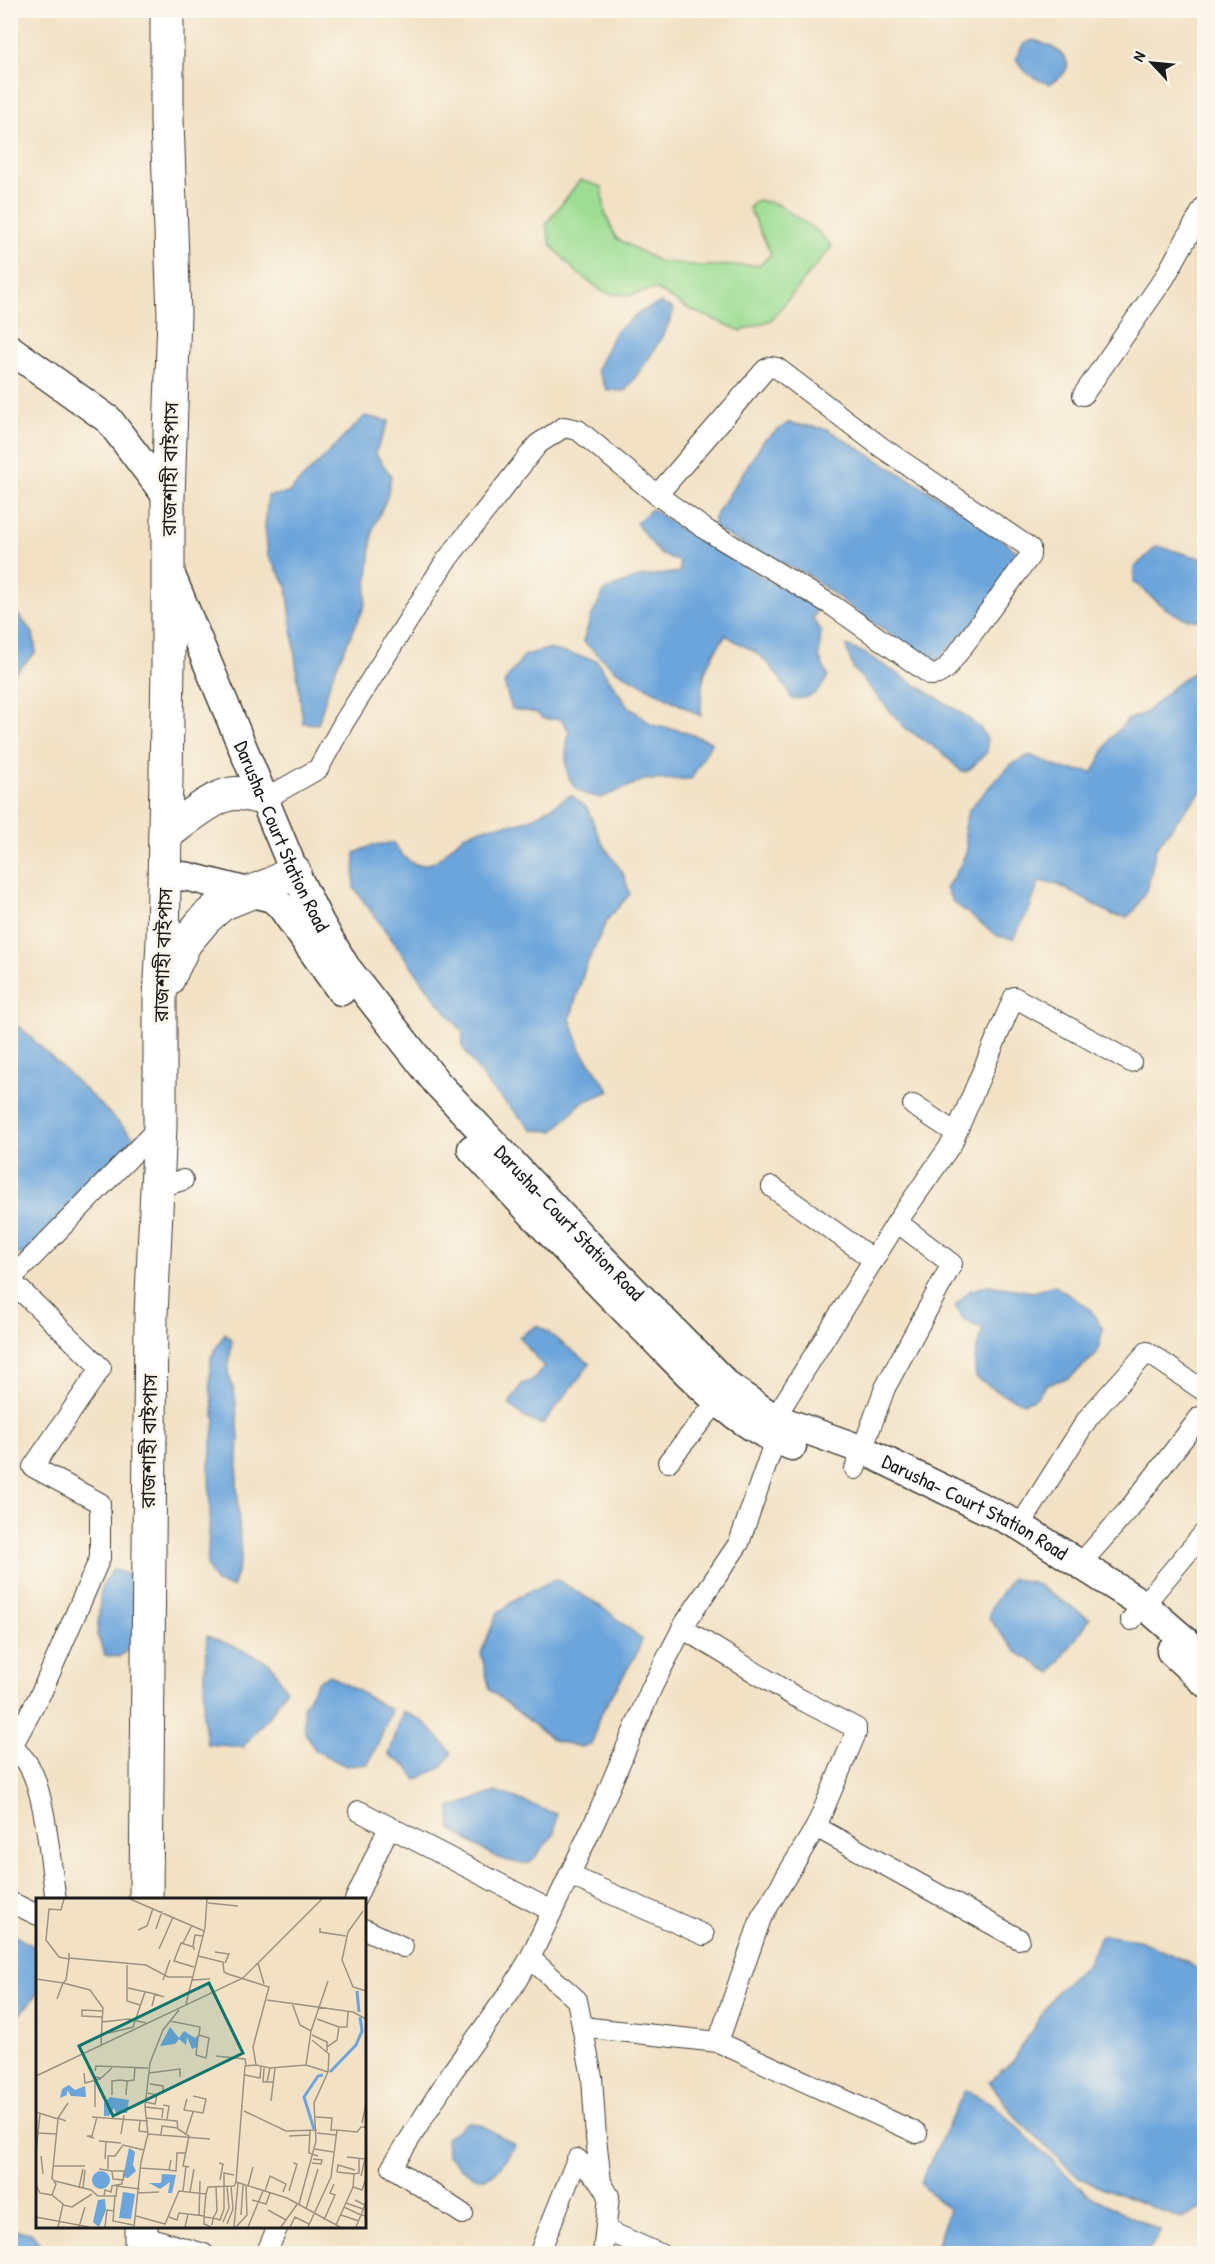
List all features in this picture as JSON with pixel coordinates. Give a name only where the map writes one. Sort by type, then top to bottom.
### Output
[{"type":"highway","name":"রাজশাহী বাইপাস","points":[[146,1898],[150,1316],[170,1184],[160,1126],[168,498],[174,314],[167,121],[166,10]]},
{"type":"highway","points":[[165,835],[201,810],[230,794],[243,794],[265,799]]},
{"type":"highway","points":[[160,998],[177,959],[192,934],[222,904],[274,883],[294,871]]},
{"type":"street","points":[[1083,394],[1165,277],[1204,207]]},
{"type":"street","points":[[10,349],[109,420],[168,498]]},
{"type":"street","points":[[265,799],[318,769],[344,722],[446,562],[538,444],[564,427],[578,430],[657,495],[708,531],[832,606],[931,675],[946,669],[1030,556],[1030,548],[880,447],[777,368],[770,367],[765,370],[657,495]]},
{"type":"street","name":"Darusha- Court Station Road","points":[[168,567],[294,871],[345,966],[436,1083],[586,1243],[771,1431]]},
{"type":"street","name":"Darusha- Court Station Road","points":[[165,874],[189,877],[272,898],[281,906],[328,973],[421,1093],[568,1254],[717,1402],[771,1431],[859,1460],[1020,1526],[1082,1563],[1138,1613],[1204,1682]]},
{"type":"street","points":[[463,2214],[392,2167],[530,1958],[597,1817],[652,1687],[682,1628],[739,1543],[771,1431],[897,1222],[952,1143],[1014,997],[1131,1062]]},
{"type":"street","points":[[913,1105],[956,1133]]},
{"type":"street","points":[[56,1898],[35,1779],[29,1765],[11,1745],[42,1691],[100,1558],[100,1503],[33,1467],[101,1368],[10,1280],[160,1126]]},
{"type":"street","points":[[772,1186],[874,1260]]},
{"type":"street","points":[[859,1460],[885,1388],[952,1264],[897,1222]]},
{"type":"street","points":[[1020,1526],[1088,1418],[1147,1352],[1204,1391]]},
{"type":"street","points":[[668,1462],[717,1402]]},
{"type":"street","points":[[1082,1563],[1129,1509],[1200,1417]]},
{"type":"street","name":"Darusha- Court Station Road","points":[[859,1460],[877,1476],[1011,1543],[1072,1579],[1202,1648]]},
{"type":"street","points":[[1138,1613],[1204,1536]]},
{"type":"street","points":[[682,1628],[795,1696],[856,1728],[856,1733],[816,1827],[761,1918],[718,2042]]},
{"type":"street","points":[[359,1811],[552,1911]]},
{"type":"street","points":[[355,1898],[389,1827]]},
{"type":"street","points":[[816,1827],[1019,1939]]},
{"type":"street","points":[[568,1875],[704,1935]]},
{"type":"street","points":[[10,1902],[36,1914]]},
{"type":"street","points":[[366,1930],[403,1947]]},
{"type":"street","points":[[530,1958],[577,2000],[592,2077],[601,2182]]},
{"type":"street","points":[[582,2026],[718,2042],[917,2133]]},
{"type":"street","points":[[539,2253],[578,2159],[601,2182],[609,2196],[603,2253]]},
{"type":"street","points":[[266,2253],[277,2228]]},
{"type":"street","points":[[606,2230],[660,2253]]},
{"type":"street","points":[[141,2238],[204,2253]]},
{"type":"green space","points":[[580,180],[602,187],[605,213],[616,238],[658,261],[700,266],[760,265],[771,254],[749,208],[757,200],[777,204],[816,230],[832,246],[771,320],[741,331],[687,308],[656,289],[630,295],[605,293],[575,271],[551,245],[546,224]]},
{"type":"water","points":[[1033,40],[1051,47],[1065,58],[1066,70],[1049,84],[1030,75],[1016,58],[1023,44]]},
{"type":"water","points":[[660,303],[674,309],[659,341],[625,391],[607,390],[597,370],[615,332],[641,312]]},
{"type":"water","points":[[365,416],[389,421],[375,453],[391,476],[387,497],[373,529],[365,605],[332,676],[318,724],[303,723],[287,586],[268,555],[265,527],[268,496],[288,493]]},
{"type":"water","points":[[788,423],[827,429],[977,520],[1020,554],[989,608],[936,662],[867,619],[808,575],[714,528],[714,518],[764,440]]},
{"type":"water","points":[[652,509],[679,528],[817,608],[813,619],[821,631],[819,657],[828,676],[818,691],[805,698],[792,699],[763,658],[726,635],[712,656],[705,673],[701,716],[615,670],[583,641],[591,617],[605,590],[639,577],[680,572],[679,561],[660,554],[636,523]]},
{"type":"water","points":[[1157,546],[1204,559],[1204,620],[1184,618],[1175,614],[1134,582],[1134,568]]},
{"type":"water","points":[[11,606],[33,633],[36,652],[11,677]]},
{"type":"water","points":[[846,646],[864,653],[963,714],[981,729],[987,740],[987,752],[968,771],[962,772],[939,750],[905,728],[853,668]]},
{"type":"water","points":[[548,649],[596,660],[627,705],[652,725],[679,730],[712,742],[691,779],[644,780],[601,798],[579,791],[573,785],[567,771],[569,731],[561,719],[543,719],[537,713],[512,709],[504,683],[525,655]]},
{"type":"water","points":[[1204,667],[1204,788],[1156,848],[1148,887],[1135,910],[1127,917],[1113,915],[1055,883],[1039,882],[1030,908],[1013,939],[998,936],[952,901],[946,888],[967,850],[964,828],[968,811],[1013,763],[1030,755],[1062,769],[1093,772],[1111,738],[1128,720],[1145,713],[1182,679]]},
{"type":"water","points":[[571,795],[587,808],[602,843],[623,873],[630,894],[607,920],[585,968],[570,1019],[581,1050],[610,1091],[581,1103],[554,1131],[533,1130],[489,1086],[462,1046],[463,1032],[438,1002],[354,888],[355,853],[373,845],[393,843],[412,863],[428,864],[441,857],[456,842],[473,831],[524,821]]},
{"type":"water","points":[[19,1026],[140,1143],[32,1256],[11,1253],[10,1035]]},
{"type":"water","points":[[988,1285],[1034,1292],[1054,1285],[1090,1309],[1103,1329],[1097,1354],[1069,1378],[1047,1384],[1036,1398],[1024,1403],[1002,1394],[976,1377],[976,1353],[983,1329],[965,1321],[955,1306],[970,1291]]},
{"type":"water","points":[[538,1325],[590,1364],[542,1425],[524,1417],[509,1404],[522,1384],[534,1379],[544,1367],[519,1337]]},
{"type":"water","points":[[225,1333],[232,1340],[228,1372],[235,1395],[239,1436],[237,1483],[241,1560],[232,1587],[216,1583],[207,1566],[210,1514],[209,1467],[215,1421],[210,1384],[211,1357]]},
{"type":"water","points":[[113,1569],[132,1576],[141,1610],[139,1631],[135,1640],[118,1657],[105,1655],[97,1635],[101,1589]]},
{"type":"water","points":[[1012,1578],[1036,1584],[1090,1619],[1051,1673],[1017,1652],[989,1619],[992,1606]]},
{"type":"water","points":[[556,1579],[604,1608],[642,1639],[637,1653],[599,1717],[592,1744],[581,1747],[553,1740],[490,1690],[481,1653],[497,1614],[520,1596]]},
{"type":"water","points":[[207,1636],[271,1664],[286,1689],[272,1712],[243,1747],[207,1744],[203,1715]]},
{"type":"water","points":[[330,1675],[391,1710],[368,1764],[346,1766],[316,1751],[305,1733],[303,1707],[318,1681]]},
{"type":"water","points":[[403,1711],[424,1722],[452,1753],[442,1767],[416,1780],[408,1767],[389,1755]]},
{"type":"water","points":[[495,1792],[557,1814],[554,1834],[530,1863],[509,1861],[488,1853],[451,1828],[450,1808]]},
{"type":"water","points":[[11,1934],[36,1947],[36,1995],[11,2024]]},
{"type":"water","points":[[1101,1935],[1139,1940],[1187,1962],[1204,1974],[1204,2207],[1182,2219],[1079,2178],[1018,2120],[989,2081],[1013,2061],[1056,1992],[1088,1963]]},
{"type":"water","points":[[965,2090],[993,2104],[1088,2195],[1161,2231],[1147,2253],[934,2253],[949,2210],[920,2183]]},
{"type":"water","points":[[468,2122],[481,2125],[515,2145],[498,2169],[484,2178],[468,2173],[447,2154],[446,2138]]},
{"type":"water","points":[[11,2229],[31,2233],[47,2253],[11,2253]]}]
